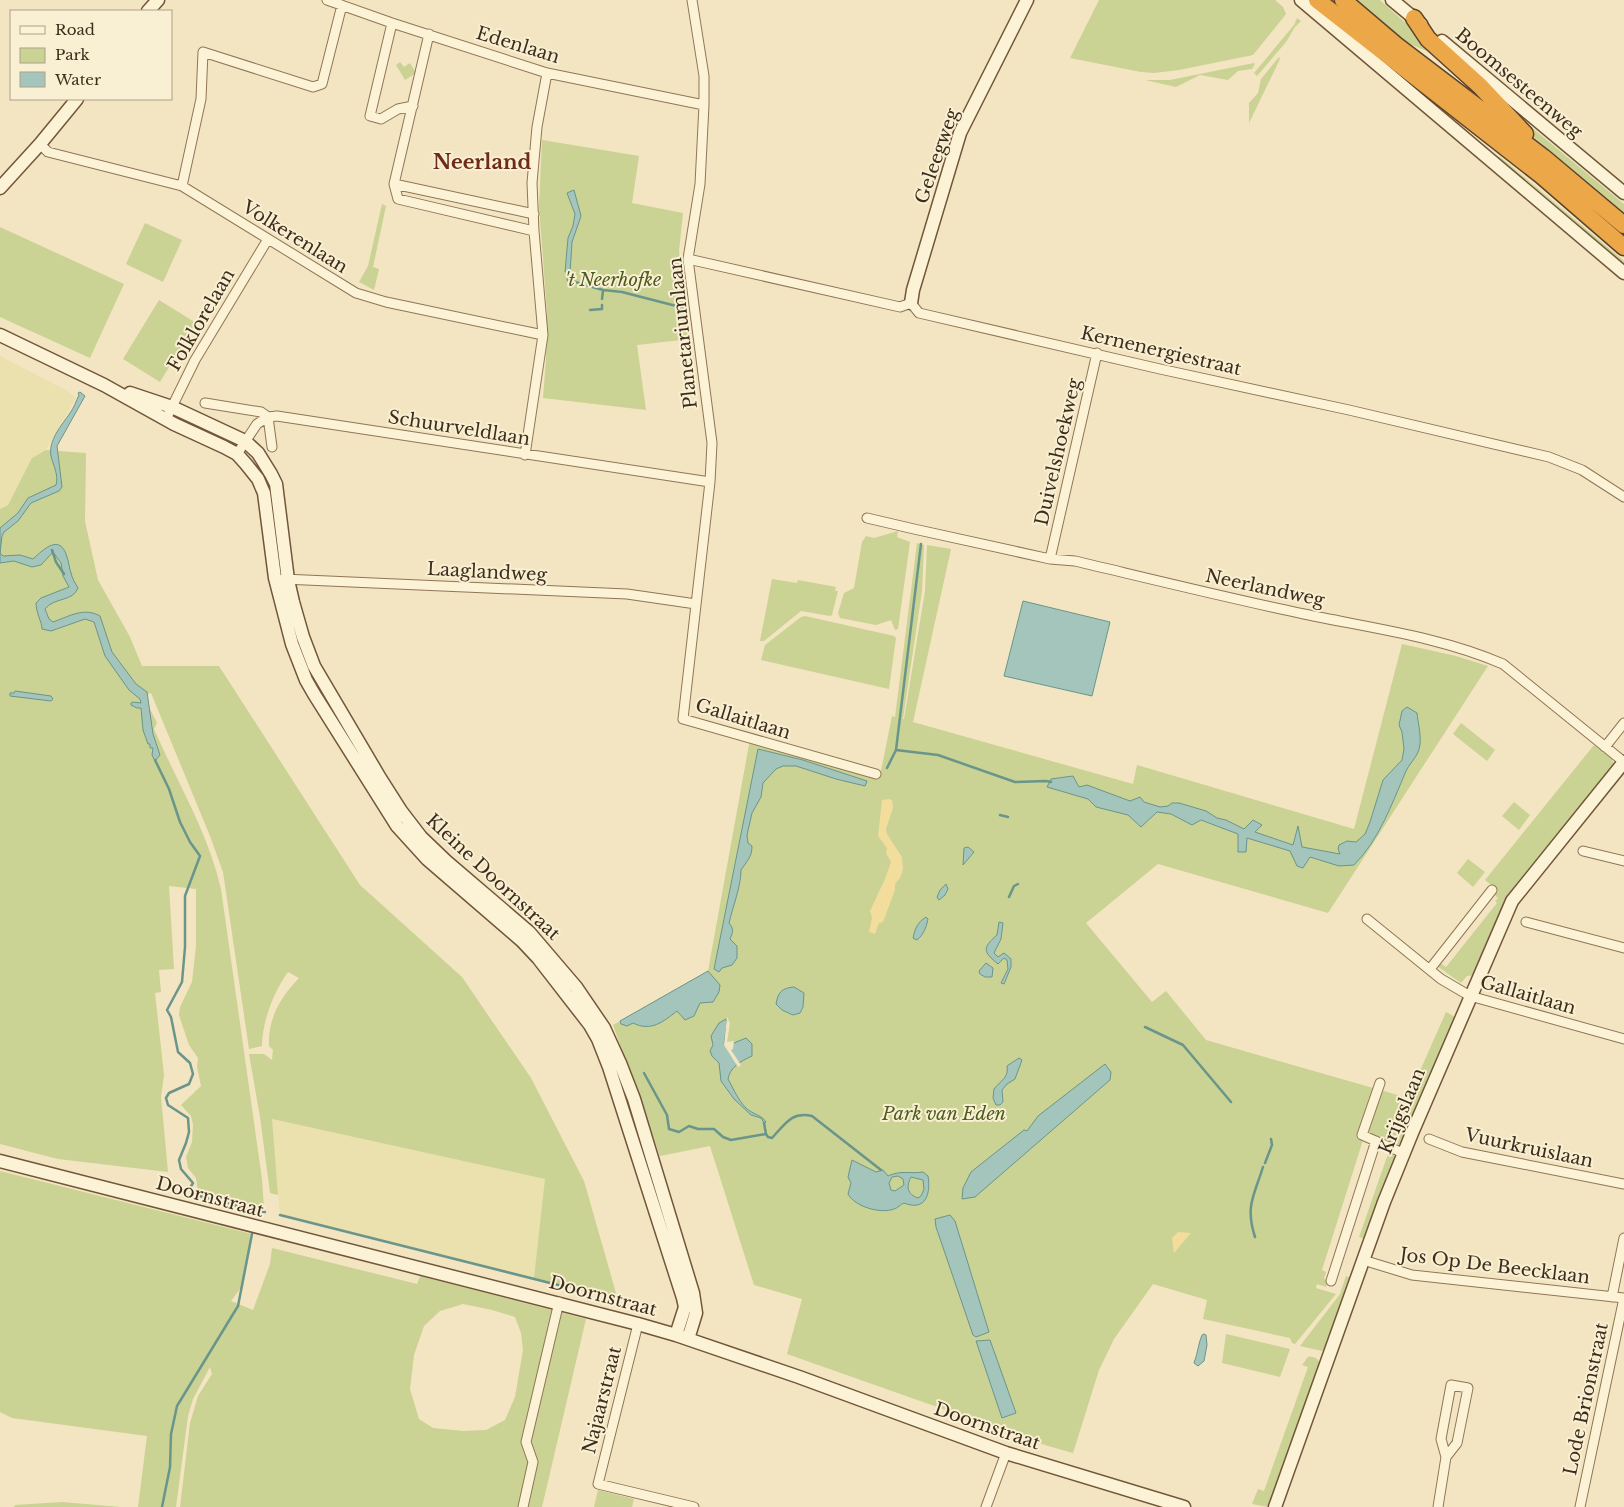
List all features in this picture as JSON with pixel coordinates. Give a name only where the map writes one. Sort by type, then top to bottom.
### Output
[{"type":"highway","points":[[1317,0],[1542,176],[1624,247]]},
{"type":"highway","points":[[1343,0],[1396,44],[1543,158],[1624,225]]},
{"type":"highway","points":[[1414,18],[1428,39],[1480,86],[1527,136],[1543,158]]},
{"type":"highway","points":[[1352,43],[1374,56],[1582,218],[1604,230]]},
{"type":"street","points":[[149,10],[158,0]]},
{"type":"street","name":"Edenlaan","points":[[327,0],[392,23],[547,72],[704,105]]},
{"type":"street","name":"Planetariumlaan","points":[[692,0],[704,76],[704,105],[700,184],[688,260],[712,443],[710,482],[696,604]]},
{"type":"street","name":"Geleegweg","points":[[911,303],[960,133],[1027,0]]},
{"type":"street","points":[[1290,0],[1401,91],[1431,112]]},
{"type":"street","points":[[1300,0],[1624,273]]},
{"type":"street","name":"Boomsesteenweg","points":[[1392,0],[1624,193]]},
{"type":"street","points":[[182,186],[201,99],[203,52],[313,87],[322,84],[342,5]]},
{"type":"street","points":[[392,23],[370,116],[381,120],[398,109],[413,106]]},
{"type":"street","points":[[429,34],[394,184],[398,199],[534,231]]},
{"type":"street","points":[[525,455],[543,335],[532,183],[537,127],[547,72]]},
{"type":"street","points":[[0,188],[76,100]]},
{"type":"street","name":"Volkerenlaan","points":[[40,144],[48,152],[182,186],[350,291],[386,302],[543,335]]},
{"type":"street","points":[[394,184],[534,214]]},
{"type":"street","name":"Folklorelaan","points":[[166,419],[195,360],[268,239]]},
{"type":"street","points":[[688,260],[900,307],[911,303]]},
{"type":"street","name":"Kernenergiestraat","points":[[911,303],[919,313],[1549,457],[1582,470],[1624,496]]},
{"type":"street","name":"Kleine Doornstraat","points":[[0,335],[104,385],[166,419],[237,454],[258,479],[264,493],[275,578],[292,619],[303,637],[314,666],[380,778],[421,836],[446,861],[529,932],[584,998],[604,1028],[634,1098],[693,1293],[696,1313],[682,1337]]},
{"type":"street","name":"Duivelshoekweg","points":[[1050,559],[1097,353]]},
{"type":"street","name":"Kleine Doornstraat","points":[[104,385],[172,407],[245,441],[258,453],[276,484],[292,619]]},
{"type":"street","name":"Schuurveldlaan","points":[[205,404],[261,412],[268,417],[277,416],[710,482]]},
{"type":"street","points":[[237,454],[257,424],[268,417],[272,447]]},
{"type":"street","name":"Neerlandweg","points":[[867,518],[1050,559],[1075,561],[1481,654],[1503,664],[1624,762]]},
{"type":"street","name":"Laaglandweg","points":[[275,578],[627,594],[696,604]]},
{"type":"street","name":"Gallaitlaan","points":[[696,604],[683,719],[876,774]]},
{"type":"street","points":[[1605,746],[1624,722]]},
{"type":"street","name":"Krijgslaan","points":[[1275,1507],[1403,1153],[1512,901],[1624,762]]},
{"type":"street","points":[[1582,851],[1624,861]]},
{"type":"street","points":[[1430,970],[1492,890]]},
{"type":"street","name":"Gallaitlaan","points":[[1367,919],[1444,981],[1470,996],[1624,1039]]},
{"type":"street","points":[[1526,922],[1624,948]]},
{"type":"street","points":[[1380,1083],[1362,1135],[1403,1153]]},
{"type":"street","name":"Vuurkruislaan","points":[[1429,1140],[1462,1152],[1624,1184]]},
{"type":"street","points":[[1330,1281],[1376,1141]]},
{"type":"street","name":"Doornstraat","points":[[0,1160],[252,1226],[559,1302],[638,1324],[799,1377],[1006,1453],[1184,1507]]},
{"type":"street","points":[[1612,1297],[1624,1238]]},
{"type":"street","name":"Jos Op De Beecklaan","points":[[1363,1260],[1412,1275],[1624,1298]]},
{"type":"street","name":"Lode Brionstraat","points":[[1580,1507],[1624,1298]]},
{"type":"street","points":[[522,1507],[533,1462],[526,1442],[559,1302]]},
{"type":"street","name":"Najaarstraat","points":[[638,1324],[598,1484],[694,1507]]},
{"type":"street","points":[[1438,1507],[1446,1457],[1441,1439],[1451,1385],[1468,1388],[1457,1443],[1446,1457]]},
{"type":"street","points":[[986,1507],[1006,1453]]},
{"type":"shaded area","points":[[0,356],[66,390],[76,398],[46,450],[32,458],[8,505],[0,509]]},
{"type":"shaded area","points":[[271,1119],[546,1179],[534,1278],[280,1214]]},
{"type":"green space","points":[[1099,0],[1275,0],[1283,7],[1286,14],[1253,55],[1179,70],[1154,73],[1070,58]]},
{"type":"green space","points":[[1351,0],[1380,0],[1442,57],[1397,39]]},
{"type":"green space","points":[[1297,18],[1301,21],[1257,76],[1254,73],[1294,25]]},
{"type":"green space","points":[[1279,57],[1280,59],[1249,123],[1249,103],[1258,93],[1261,79]]},
{"type":"green space","points":[[400,62],[404,67],[410,63],[416,73],[405,80],[396,65]]},
{"type":"green space","points":[[1254,63],[1252,69],[1238,71],[1228,80],[1200,75],[1176,87],[1145,80],[1170,80]]},
{"type":"green space","points":[[1503,104],[1624,204],[1624,212],[1531,135]]},
{"type":"green space","name":"'t Neerhofke","points":[[542,140],[639,156],[632,203],[683,213],[679,251],[690,339],[637,345],[646,410],[543,398],[547,312],[539,206]]},
{"type":"green space","points":[[1499,156],[1624,261],[1624,267],[1497,160]]},
{"type":"green space","points":[[382,204],[386,206],[373,267],[379,269],[374,290],[359,282],[368,266]]},
{"type":"green space","points":[[145,223],[182,240],[163,282],[126,264]]},
{"type":"green space","points":[[0,227],[124,284],[90,358],[0,317]]},
{"type":"green space","points":[[159,300],[196,323],[160,382],[123,359]]},
{"type":"green space","points":[[46,450],[86,453],[85,521],[98,580],[130,637],[142,666],[219,666],[360,885],[462,977],[531,1078],[584,1181],[618,1300],[534,1278],[545,1179],[272,1119],[278,1195],[270,1193],[249,1054],[264,1054],[272,1060],[273,1050],[269,1046],[269,1036],[273,1017],[286,993],[299,978],[288,972],[278,988],[270,1007],[264,1027],[262,1046],[249,1049],[223,872],[151,693],[143,695],[157,723],[154,729],[200,827],[221,889],[262,1179],[264,1208],[198,1192],[196,1178],[188,1168],[186,1157],[192,1142],[193,1125],[191,1116],[181,1105],[201,1086],[197,1067],[198,1058],[189,1045],[179,1015],[180,1007],[192,982],[196,946],[196,889],[169,886],[174,969],[159,970],[161,992],[155,993],[164,1075],[161,1097],[168,1172],[58,1159],[0,1144],[0,509],[8,505],[32,458]]},
{"type":"green space","points":[[898,531],[897,537],[910,542],[898,629],[895,630],[891,620],[876,625],[840,618],[838,613],[844,593],[854,588],[862,542],[866,536],[874,538]]},
{"type":"green space","name":"Park van Eden","points":[[917,543],[924,545],[922,591],[903,719],[925,591],[927,545],[951,549],[913,722],[1133,784],[1137,765],[1354,829],[1402,644],[1456,656],[1488,666],[1328,913],[1158,864],[1086,923],[1152,1002],[1166,991],[1206,1040],[1408,1098],[1446,1012],[1455,1017],[1402,1143],[1396,1145],[1363,1140],[1322,1270],[1326,1272],[1324,1279],[1328,1280],[1326,1287],[1317,1284],[1316,1288],[1336,1294],[1295,1344],[1292,1343],[1290,1338],[1203,1319],[1207,1300],[1153,1284],[1114,1339],[1099,1370],[1073,1453],[1048,1446],[787,1354],[802,1299],[754,1285],[710,1146],[660,1156],[613,1025],[708,971],[750,739],[880,776],[892,716],[895,717]]},
{"type":"green space","points":[[772,579],[797,583],[798,580],[836,587],[835,591],[838,591],[832,615],[801,611],[764,641],[760,641]]},
{"type":"green space","points":[[805,616],[894,636],[896,638],[889,689],[761,660],[765,645],[801,617]]},
{"type":"green space","points":[[1461,723],[1495,750],[1487,761],[1453,734]]},
{"type":"green space","points":[[1594,745],[1612,759],[1614,766],[1508,898],[1475,975],[1467,976],[1461,983],[1437,966],[1440,963],[1446,967],[1497,903],[1495,901],[1498,898],[1495,895],[1498,891],[1485,880]]},
{"type":"green space","points":[[1514,802],[1530,815],[1519,830],[1502,816]]},
{"type":"green space","points":[[1468,859],[1485,872],[1473,887],[1457,873]]},
{"type":"green space","points":[[1389,1151],[1393,1153],[1395,1160],[1381,1192],[1365,1239],[1359,1237]]},
{"type":"green space","points":[[0,1171],[252,1234],[243,1285],[231,1301],[253,1310],[270,1264],[272,1248],[417,1284],[420,1276],[586,1319],[542,1507],[180,1507],[190,1423],[198,1396],[212,1374],[210,1367],[193,1399],[188,1416],[176,1507],[138,1507],[147,1436],[12,1418],[0,1412]],"holes":[[[463,1304],[515,1317],[521,1333],[523,1350],[515,1397],[505,1420],[486,1430],[463,1431],[433,1428],[419,1419],[410,1389],[414,1355],[424,1326],[440,1311]]]},
{"type":"green space","points":[[1346,1276],[1351,1278],[1326,1347],[1322,1351],[1300,1346],[1340,1294]]},
{"type":"green space","points":[[1226,1334],[1290,1349],[1280,1377],[1222,1363]]},
{"type":"green space","points":[[1308,1357],[1316,1358],[1320,1366],[1269,1507],[1252,1504],[1258,1489],[1264,1491],[1308,1367],[1302,1365]]},
{"type":"green space","points":[[598,1490],[634,1499],[632,1507],[594,1507]]},
{"type":"green space","points":[[62,1502],[121,1507],[14,1507],[15,1505]]},
{"type":"sand","points":[[882,800],[892,800],[893,808],[886,829],[887,834],[902,857],[903,869],[900,878],[895,884],[895,890],[883,922],[879,923],[875,934],[869,932],[872,918],[870,911],[891,862],[886,853],[887,848],[878,836]]},
{"type":"sand","points":[[1178,1232],[1191,1233],[1174,1253],[1172,1238]]},
{"type":"water","points":[[574,190],[581,216],[572,242],[570,273],[565,272],[568,238],[575,214],[567,193]]},
{"type":"water","points":[[80,392],[85,396],[57,446],[62,487],[59,491],[31,503],[18,521],[4,532],[0,553],[0,528],[18,513],[28,498],[56,485],[56,474],[51,456],[52,444],[56,433],[73,409]]},
{"type":"water","points":[[56,544],[64,550],[72,577],[78,588],[72,596],[53,603],[45,609],[49,619],[53,622],[83,612],[94,613],[100,616],[112,652],[136,684],[147,692],[153,734],[160,755],[155,761],[152,755],[153,748],[150,748],[143,730],[141,708],[131,705],[133,702],[141,703],[140,699],[129,690],[105,656],[94,622],[85,619],[51,631],[42,629],[36,603],[41,598],[69,587],[63,576],[61,563],[53,552],[41,565],[32,567],[14,561],[0,563],[0,553],[3,556],[20,555],[33,559],[52,545]]},
{"type":"water","points":[[1023,601],[1110,622],[1092,696],[1004,676]]},
{"type":"water","points":[[15,691],[51,696],[53,699],[51,701],[10,696],[10,693]]},
{"type":"water","points":[[1407,707],[1417,713],[1420,736],[1418,752],[1406,771],[1378,833],[1354,865],[1339,866],[1310,857],[1303,868],[1297,866],[1290,851],[1247,838],[1246,852],[1238,852],[1238,834],[1201,820],[1192,825],[1171,814],[1157,812],[1141,827],[1128,815],[1096,807],[1088,799],[1047,787],[1051,779],[1073,776],[1079,787],[1087,785],[1130,801],[1140,797],[1144,802],[1160,807],[1179,803],[1206,811],[1217,818],[1226,820],[1244,829],[1253,820],[1262,825],[1255,832],[1293,845],[1298,826],[1302,847],[1340,854],[1339,845],[1347,841],[1356,842],[1365,834],[1383,780],[1402,760],[1404,749],[1402,732],[1399,725],[1402,711]]},
{"type":"water","points":[[758,749],[803,760],[867,781],[865,786],[796,766],[783,766],[776,769],[763,783],[761,797],[752,813],[747,835],[748,843],[752,846],[751,853],[741,870],[729,923],[732,927],[730,939],[737,946],[737,958],[732,965],[722,968],[719,972],[714,969]]},
{"type":"water","points":[[968,847],[974,852],[963,865],[964,848]]},
{"type":"water","points":[[946,884],[948,889],[939,900],[937,897],[940,890]]},
{"type":"water","points":[[926,917],[928,919],[921,935],[917,940],[913,938],[919,923]]},
{"type":"water","points":[[999,922],[1003,923],[1001,939],[994,953],[998,957],[1004,953],[1011,959],[1011,967],[1004,984],[1001,983],[1008,969],[1007,960],[1004,958],[998,964],[989,956],[986,950],[989,943],[997,935]]},
{"type":"water","points":[[986,963],[993,968],[992,977],[985,977],[980,974],[979,971]]},
{"type":"water","points":[[708,971],[720,985],[719,992],[713,1002],[700,1003],[694,1016],[685,1020],[677,1011],[662,1022],[651,1026],[639,1026],[633,1023],[627,1026],[621,1024],[620,1021]]},
{"type":"water","points":[[794,987],[804,993],[803,1007],[800,1013],[793,1015],[782,1010],[776,1004],[781,991]]},
{"type":"water","points":[[726,1019],[724,1044],[734,1043],[746,1038],[752,1044],[752,1056],[740,1062],[731,1071],[728,1079],[743,1105],[762,1118],[766,1122],[764,1123],[761,1118],[751,1115],[734,1099],[721,1081],[719,1063],[710,1051],[713,1045],[711,1036],[719,1023]]},
{"type":"water","points":[[1019,1058],[1022,1060],[1015,1079],[1002,1090],[1003,1102],[1000,1105],[996,1105],[993,1098],[994,1089],[1006,1076],[1007,1066]]},
{"type":"water","points":[[1105,1064],[1111,1072],[1110,1080],[975,1197],[962,1199],[963,1188],[971,1172],[1024,1130],[1027,1131],[1038,1116]]},
{"type":"water","points":[[852,1160],[876,1172],[883,1170],[888,1176],[892,1174],[923,1172],[928,1176],[929,1189],[922,1203],[911,1205],[904,1203],[895,1208],[882,1211],[862,1206],[851,1199],[848,1194],[851,1183],[848,1177]],"holes":[[[898,1176],[903,1179],[904,1185],[895,1191],[891,1190],[889,1183],[892,1177]],[[911,1177],[923,1180],[924,1189],[918,1198],[909,1190],[908,1184]]]},
{"type":"water","points":[[950,1215],[955,1221],[989,1332],[976,1337],[973,1335],[936,1227],[935,1219]]},
{"type":"water","points":[[1202,1335],[1206,1335],[1207,1345],[1204,1361],[1198,1366],[1194,1363]]},
{"type":"water","points":[[990,1340],[1016,1413],[1002,1418],[976,1341]]},
{"type":"pier","points":[[727,1017],[730,1023],[727,1042],[734,1041],[733,1049],[731,1050],[741,1065],[738,1067],[724,1045]]},
{"type":"waterway","points":[[568,271],[568,280],[603,290],[622,292],[684,308]]},
{"type":"waterway","points":[[602,299],[603,291]]},
{"type":"waterway","points":[[590,310],[602,309],[602,305]]},
{"type":"waterway","points":[[887,768],[896,750],[921,544]]},
{"type":"waterway","points":[[52,550],[56,562],[64,574]]},
{"type":"waterway","points":[[896,750],[938,755],[1015,782],[1051,782]]},
{"type":"waterway","points":[[155,760],[169,789],[180,822],[190,842],[200,856],[185,896],[185,947],[182,982],[167,1010],[171,1017],[178,1052],[190,1063],[193,1074],[189,1084],[169,1093],[166,1098],[168,1105],[188,1118],[189,1132],[179,1160],[181,1169],[193,1183],[190,1188],[192,1194],[257,1211],[256,1215]]},
{"type":"waterway","points":[[1000,815],[1008,817]]},
{"type":"waterway","points":[[1009,897],[1014,886],[1018,884]]},
{"type":"waterway","points":[[1145,1027],[1183,1045],[1231,1102]]},
{"type":"waterway","points":[[644,1073],[667,1115],[669,1129],[679,1132],[689,1126],[698,1129],[714,1129],[723,1137],[731,1140],[766,1134]]},
{"type":"waterway","points":[[764,1123],[766,1134],[772,1138],[794,1117],[799,1115],[812,1116],[881,1170]]},
{"type":"waterway","points":[[1265,1163],[1272,1145],[1271,1139]]},
{"type":"waterway","points":[[1255,1237],[1251,1209],[1263,1167]]},
{"type":"waterway","points":[[257,1211],[265,1212]]},
{"type":"waterway","points":[[280,1215],[562,1286]]},
{"type":"waterway","points":[[162,1507],[170,1467],[171,1434],[177,1406],[238,1306],[252,1234]]},
{"type":"district","name":"Neerland","points":[[482,162]]}]
